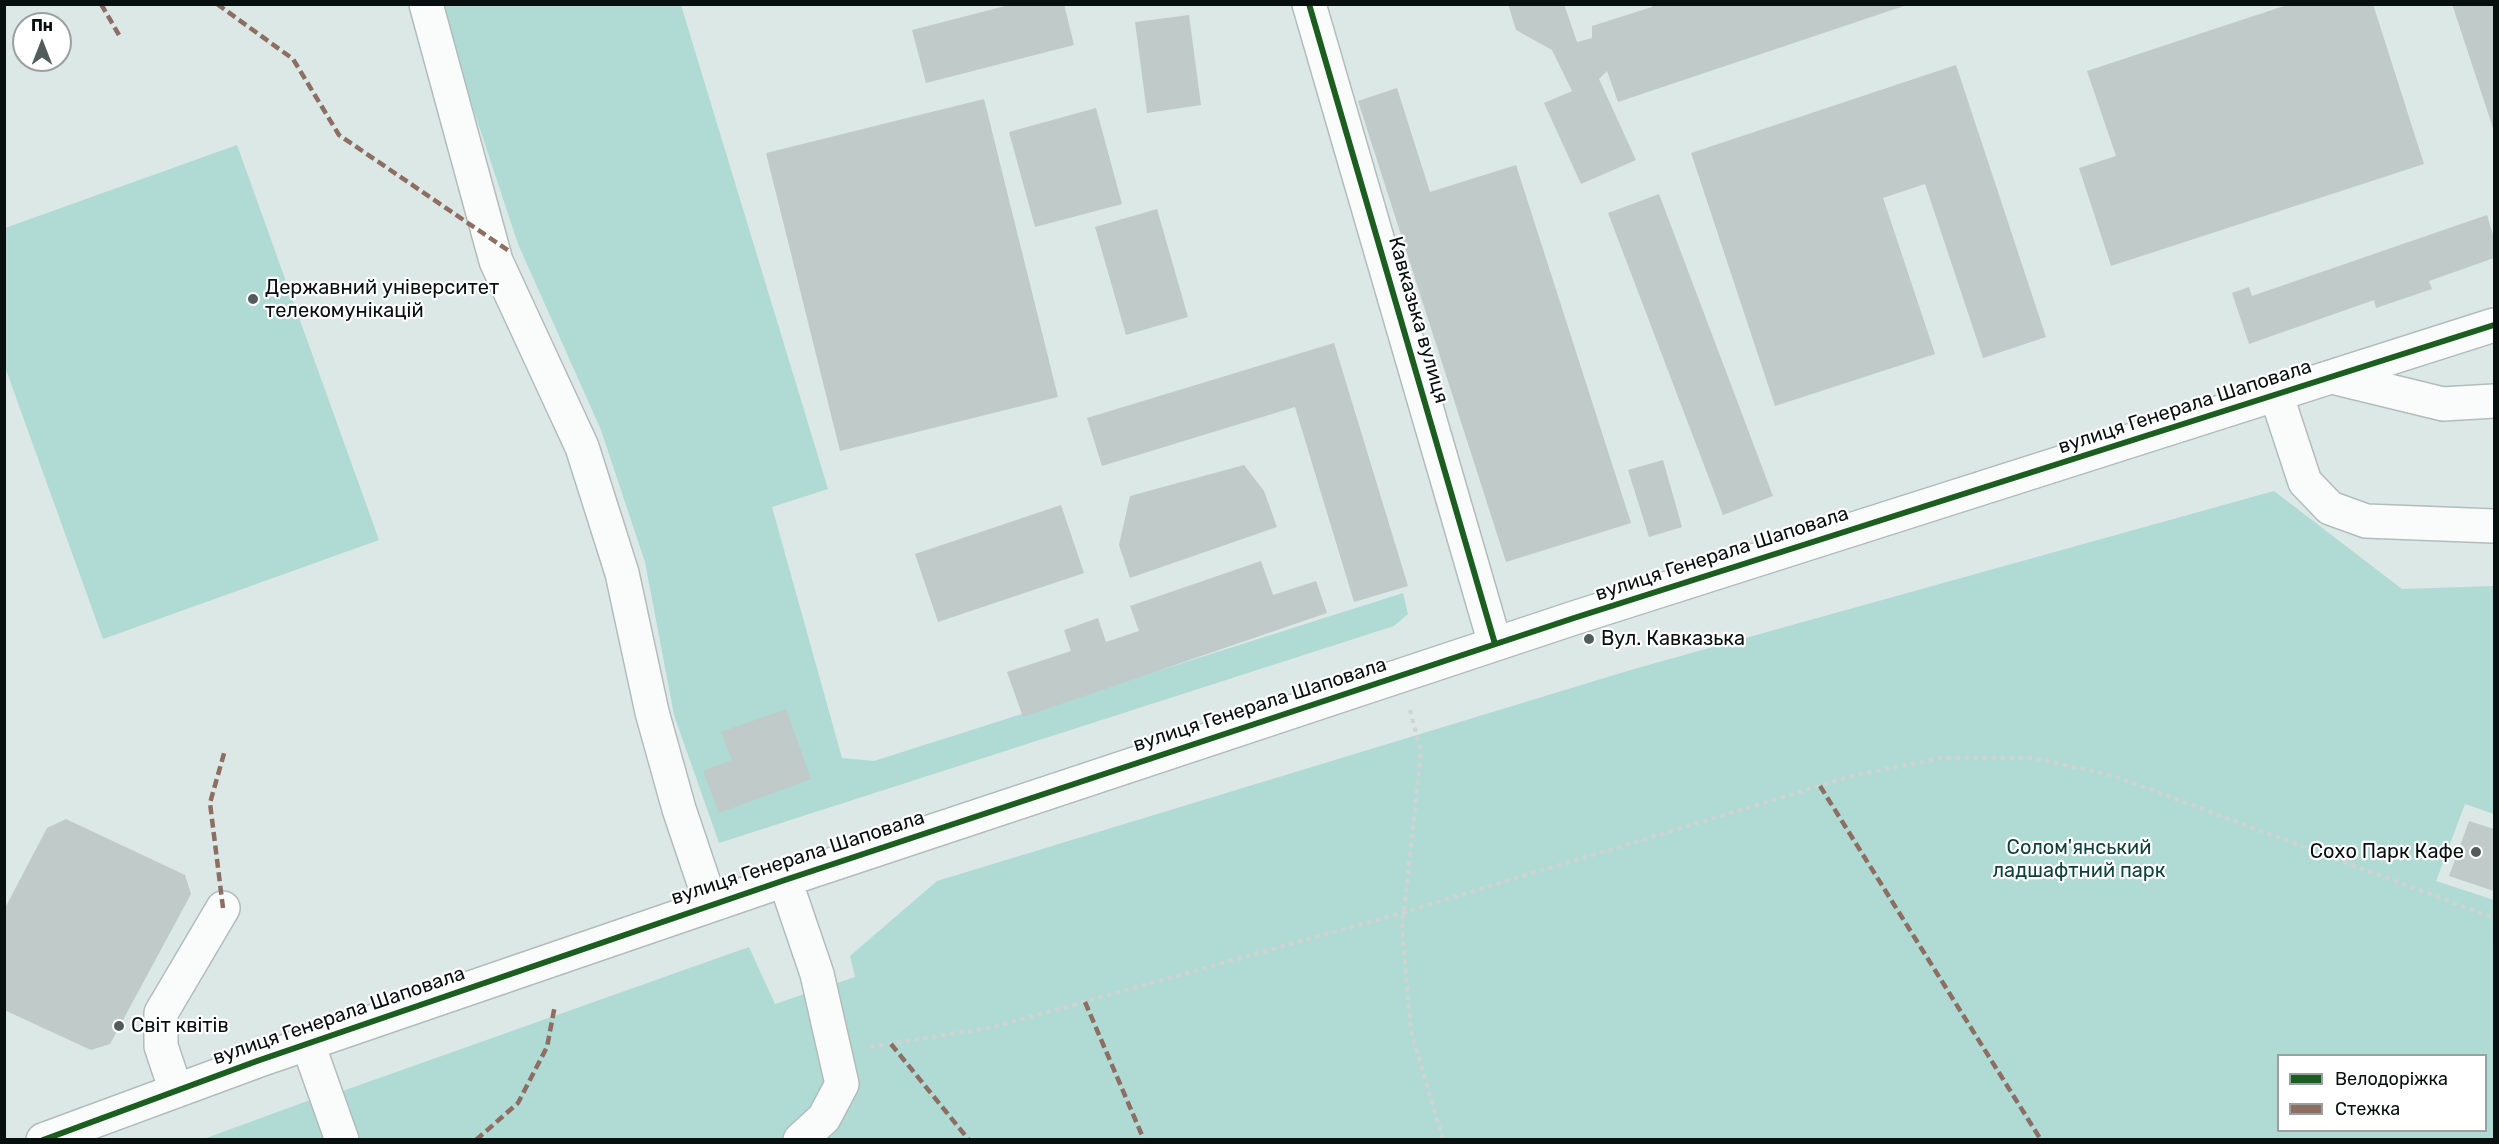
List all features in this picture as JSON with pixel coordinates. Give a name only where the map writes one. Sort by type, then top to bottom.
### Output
[{"type":"street","points":[[426,4],[496,261],[582,447],[597,493],[622,573],[652,712],[679,809],[711,904]]},
{"type":"street","name":"Кавказька вулиця","points":[[1309,4],[1495,644]]},
{"type":"street","name":"вулиця Генерала Шаповала","points":[[43,1140],[82,1133],[176,1091],[711,904],[1495,644],[2494,325]]},
{"type":"street","points":[[2332,377],[2443,404],[2494,401]]},
{"type":"street","points":[[2277,396],[2305,482],[2330,508],[2366,521],[2494,526]]},
{"type":"street","points":[[785,880],[817,974],[833,1053],[842,1084],[824,1118],[800,1140]]},
{"type":"street","points":[[176,1091],[161,1046],[161,1013],[223,908]]},
{"type":"street","points":[[308,1044],[342,1140]]},
{"type":"path","points":[[1409,705],[1421,752],[1402,929],[1411,1031],[1443,1140]]},
{"type":"path","points":[[833,1053],[994,1027],[1405,912],[1852,776],[1941,758],[2034,758],[2114,776],[2494,918]]},
{"type":"green space","points":[[439,5],[681,5],[828,489],[772,507],[842,758],[874,761],[1403,593],[1408,614],[1394,626],[719,843],[674,715],[645,562],[601,430],[518,244]]},
{"type":"green space","points":[[237,145],[379,540],[103,639],[5,367],[5,228]]},
{"type":"green space","name":"Солом'янський ладшафтний парк","points":[[2274,491],[2402,589],[2494,586],[2494,814],[2465,804],[2436,881],[2494,900],[2494,1139],[355,1140],[337,1093],[749,947],[775,1004],[855,977],[850,956],[937,881],[1634,669]]},
{"type":"green space","points":[[313,1099],[328,1140],[201,1140]]},
{"type":"building","points":[[1013,4],[1064,4],[1074,45],[926,83],[912,30]]},
{"type":"building","points":[[1508,4],[1564,4],[1577,42],[1592,38],[1592,26],[1652,7],[1651,4],[1907,5],[1618,102],[1607,71],[1599,79],[1636,160],[1581,184],[1544,103],[1572,91],[1552,50],[1516,30]]},
{"type":"building","points":[[2290,4],[2373,4],[2424,164],[2111,266],[2079,168],[2116,156],[2087,71]]},
{"type":"building","points":[[2452,4],[2494,4],[2494,131]]},
{"type":"building","points":[[1189,15],[1201,105],[1147,113],[1135,22]]},
{"type":"building","points":[[1956,65],[2046,337],[1983,358],[1925,184],[1883,198],[1935,354],[1775,406],[1691,153]]},
{"type":"building","points":[[1397,88],[1430,192],[1516,165],[1631,523],[1506,562],[1358,101]]},
{"type":"building","points":[[984,99],[1058,397],[840,451],[766,153]]},
{"type":"building","points":[[1096,108],[1122,204],[1035,227],[1009,132]]},
{"type":"building","points":[[1659,194],[1773,496],[1723,515],[1608,213]]},
{"type":"building","points":[[1157,209],[1188,317],[1126,335],[1095,227]]},
{"type":"building","points":[[2487,215],[2494,238],[2494,258],[2429,281],[2432,289],[2376,308],[2374,300],[2249,344],[2232,293],[2249,287],[2252,296]]},
{"type":"building","points":[[1334,343],[1408,586],[1354,602],[1295,407],[1102,466],[1087,418]]},
{"type":"building","points":[[1663,460],[1682,527],[1649,537],[1628,470]]},
{"type":"building","points":[[1244,465],[1264,491],[1277,527],[1130,578],[1119,545],[1130,496]]},
{"type":"building","points":[[1061,505],[1084,573],[938,622],[915,554]]},
{"type":"building","points":[[1261,561],[1273,595],[1316,581],[1327,613],[1023,717],[1007,672],[1071,651],[1064,630],[1098,618],[1106,642],[1139,631],[1130,606]]},
{"type":"building","points":[[786,709],[811,779],[719,813],[703,771],[732,760],[721,732]]},
{"type":"building","points":[[66,819],[185,875],[191,894],[110,1044],[91,1050],[4,1010],[4,910],[47,828]]},
{"type":"building","name":"Сохо Парк Кафе","points":[[2469,821],[2494,829],[2494,891],[2449,876]]},
{"type":"marked path","points":[[101,4],[119,35]]},
{"type":"marked path","points":[[217,4],[293,59],[339,135],[509,251]]},
{"type":"marked path","points":[[223,908],[210,803],[225,750]]},
{"type":"marked path","points":[[1820,786],[2041,1140]]},
{"type":"marked path","points":[[1085,1002],[1144,1140]]},
{"type":"marked path","points":[[476,1140],[518,1103],[547,1047],[555,1005]]},
{"type":"marked path","points":[[891,1044],[969,1140]]},
{"type":"cycle path","points":[[1309,4],[1495,644]]},
{"type":"cycle path","points":[[43,1140],[257,1061],[785,880],[1574,618],[2494,325]]},
{"type":"place","name":"Державний університет телекомунікацій","points":[[253,299]]},
{"type":"place","name":"Вул. Кавказька","points":[[1589,639]]},
{"type":"place","name":"Сохо Парк Кафе","points":[[2476,852]]},
{"type":"place","name":"Світ квітів","points":[[119,1026]]}]
